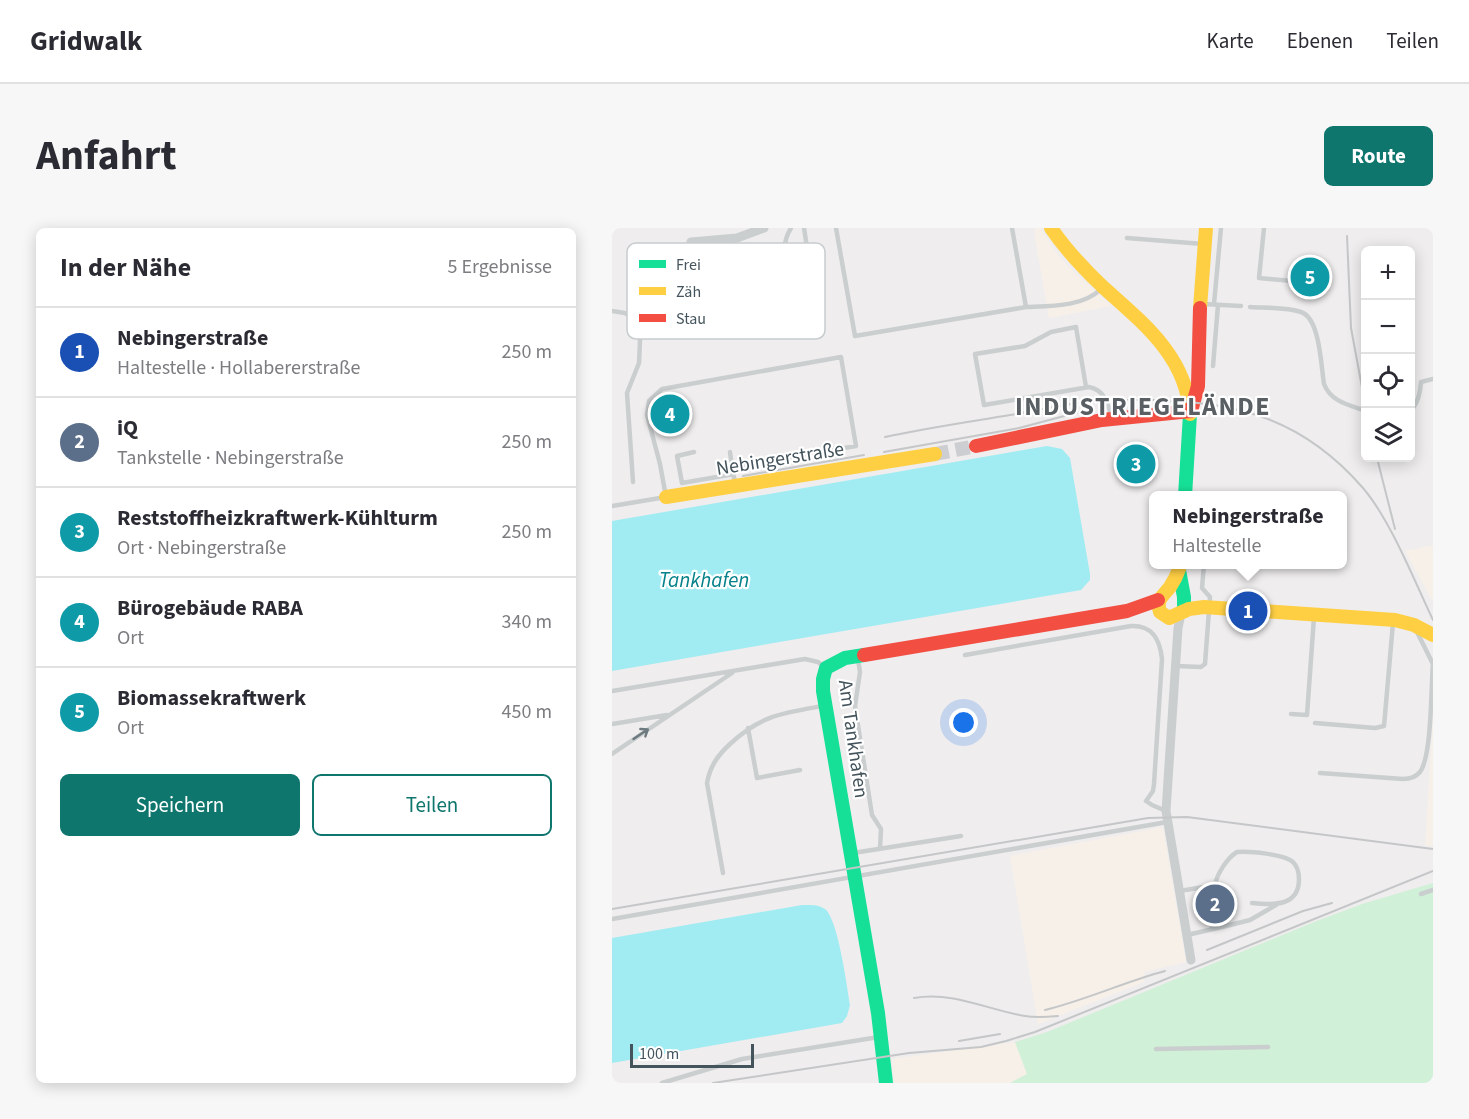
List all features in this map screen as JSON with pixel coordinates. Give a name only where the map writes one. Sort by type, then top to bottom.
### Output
[{"type":"street","points":[[691,242],[737,238],[764,228]]},
{"type":"street","points":[[1051,228],[1074,259],[1166,346],[1180,369],[1190,407],[1185,491]]},
{"type":"street","points":[[976,446],[1194,405],[1211,304],[1205,244],[1206,228]]},
{"type":"street","name":"Nebingerstraße","points":[[666,497],[734,479],[935,454]]},
{"type":"street","points":[[1179,569],[1158,608],[1178,612],[1206,607],[1393,620],[1414,625],[1433,635]]},
{"type":"street","points":[[1180,569],[1166,811],[1191,960]]},
{"type":"street","points":[[1163,595],[1176,590],[1178,612]]},
{"type":"street","name":"Am Tankhafen","points":[[886,1083],[878,1013],[822,679],[826,668],[835,662],[858,656],[1127,611],[1145,606],[1163,595]]},
{"type":"street","name":"Am Tankhafen","points":[[1127,611],[1178,612]]},
{"type":"lane","points":[[785,243],[791,228]]},
{"type":"lane","points":[[804,228],[806,243]]},
{"type":"lane","points":[[836,228],[855,336],[1026,307],[1046,307],[1080,301],[1103,287]]},
{"type":"lane","points":[[1012,228],[1026,307]]},
{"type":"lane","points":[[1213,366],[1211,304],[1221,228]]},
{"type":"lane","points":[[1264,228],[1259,278],[1292,281]]},
{"type":"lane","points":[[1127,238],[1205,244]]},
{"type":"lane","points":[[1211,304],[1241,306]]},
{"type":"lane","points":[[1250,307],[1302,312],[1310,317],[1315,326],[1327,392],[1335,400],[1361,410]]},
{"type":"lane","points":[[612,310],[627,314]]},
{"type":"lane","points":[[1086,387],[1076,327],[1051,332],[1025,346],[975,354],[984,405],[1086,387],[1103,394],[1112,419]]},
{"type":"lane","points":[[633,482],[627,393],[639,363],[640,339]]},
{"type":"lane","points":[[612,506],[666,497],[647,416],[647,406],[655,394],[669,387],[841,357],[856,446],[732,467]]},
{"type":"lane","points":[[1414,408],[1420,394],[1421,382],[1433,379]]},
{"type":"lane","points":[[694,452],[677,456],[682,483],[734,479],[730,452]]},
{"type":"lane","points":[[1176,666],[1201,667],[1205,664],[1206,607],[1210,597],[1202,588],[1204,569]]},
{"type":"lane","points":[[1291,714],[1307,715],[1314,615]]},
{"type":"lane","points":[[1316,723],[1375,728],[1384,726],[1393,620]]},
{"type":"lane","points":[[1320,773],[1403,779],[1410,779],[1418,774],[1426,756],[1433,664],[1414,625]]},
{"type":"lane","points":[[966,655],[1131,626],[1151,631],[1158,638],[1162,659],[1154,784],[1153,791],[1146,801],[1166,811]]},
{"type":"lane","points":[[858,656],[860,672],[855,706],[872,815],[881,829],[880,849]]},
{"type":"lane","points":[[612,691],[805,659],[818,662],[826,668]]},
{"type":"lane","points":[[612,754],[735,671]]},
{"type":"lane","points":[[723,873],[707,783],[714,762],[725,748],[760,721],[776,715],[826,706]]},
{"type":"lane","points":[[612,724],[670,715]]},
{"type":"lane","points":[[748,728],[757,778],[800,770]]},
{"type":"lane","points":[[612,920],[1167,822]]},
{"type":"lane","points":[[851,854],[961,836]]},
{"type":"lane","points":[[1187,935],[1222,927],[1250,920],[1293,898],[1300,881],[1297,867],[1289,859],[1281,856],[1237,852],[1230,857],[1216,879],[1215,885],[1222,927]]},
{"type":"lane","points":[[1180,891],[1215,885]]},
{"type":"lane","points":[[1204,887],[1212,929]]},
{"type":"lane","points":[[1421,894],[1433,890]]},
{"type":"lane","points":[[1252,903],[1276,905]]},
{"type":"lane","points":[[662,1083],[742,1059],[879,1036]]},
{"type":"lane","points":[[1156,1049],[1268,1047]]},
{"type":"shaded area","points":[[1040,228],[1058,255],[1073,271],[1111,306],[1049,318],[1034,231]]},
{"type":"shaded area","points":[[1433,545],[1433,602],[1405,551]]},
{"type":"shaded area","points":[[1433,718],[1433,846],[1425,846]]},
{"type":"shaded area","points":[[1163,827],[1186,962],[1144,972],[1144,982],[1038,1024],[1010,856]]},
{"type":"shaded area","points":[[1015,1042],[1028,1075],[1010,1083],[894,1083],[892,1059]]},
{"type":"green space","points":[[1433,883],[1433,1083],[1010,1083],[1027,1074],[1015,1042],[1047,1032],[1314,922],[1362,904]]},
{"type":"water","name":"Tankhafen","points":[[1047,446],[1062,449],[1070,458],[1090,574],[1090,580],[1081,590],[612,671],[612,521]]},
{"type":"water","points":[[802,905],[825,909],[834,926],[850,1005],[842,1023],[612,1063],[612,938]]},
{"type":"tunnel","points":[[935,454],[976,446]]},
{"type":"railway","points":[[1347,236],[1351,328],[1366,408]]},
{"type":"railway","points":[[885,437],[1103,400],[1153,400],[1214,405],[1268,419],[1318,446],[1341,465],[1363,488],[1383,517],[1433,620]]},
{"type":"railway","points":[[884,452],[1019,428],[1087,410]]},
{"type":"railway","points":[[743,476],[864,455]]},
{"type":"railway","points":[[1378,462],[1395,529]]},
{"type":"railway","points":[[612,909],[1148,818],[1187,817],[1433,849]]},
{"type":"railway","points":[[713,1083],[909,1053],[981,1047],[1006,1041],[1035,1032],[1433,871]]},
{"type":"railway","points":[[1207,950],[1303,911],[1332,903]]},
{"type":"railway","points":[[1045,1010],[1165,971]]},
{"type":"railway","points":[[914,998],[943,997],[1025,1016],[1058,1016]]},
{"type":"railway","points":[[959,1041],[1000,1034]]},
{"type":"traffic: fast","points":[[1185,491],[1190,414]]},
{"type":"traffic: fast","points":[[1179,570],[1184,611]]},
{"type":"traffic: fast","points":[[864,655],[845,658],[826,668],[823,691],[878,1013],[886,1083]]},
{"type":"traffic: slow","points":[[1051,228],[1082,266],[1147,328],[1172,358],[1181,375],[1190,414]]},
{"type":"traffic: slow","points":[[1200,308],[1206,228]]},
{"type":"traffic: slow","points":[[666,497],[935,454]]},
{"type":"traffic: slow","points":[[1179,569],[1159,604],[1160,612],[1169,618],[1189,609],[1204,607],[1395,620],[1414,625],[1433,635]]},
{"type":"traffic: jam","points":[[976,446],[1102,420],[1191,411],[1198,386],[1200,308]]},
{"type":"traffic: jam","points":[[864,655],[1127,611],[1158,600]]},
{"type":"place","name":"Biomassekraftwerk","points":[[1310,277]]},
{"type":"place","name":"Bürogebäude RABA","points":[[670,414]]},
{"type":"place","name":"Reststoffheizkraftwerk-Kühlturm","points":[[1136,464]]},
{"type":"place","name":"Nebingerstraße","points":[[1248,611]]},
{"type":"place","name":"iQ","points":[[1215,904]]},
{"type":"district","name":"INDUSTRIEGELÄNDE","points":[[1143,406]]}]
